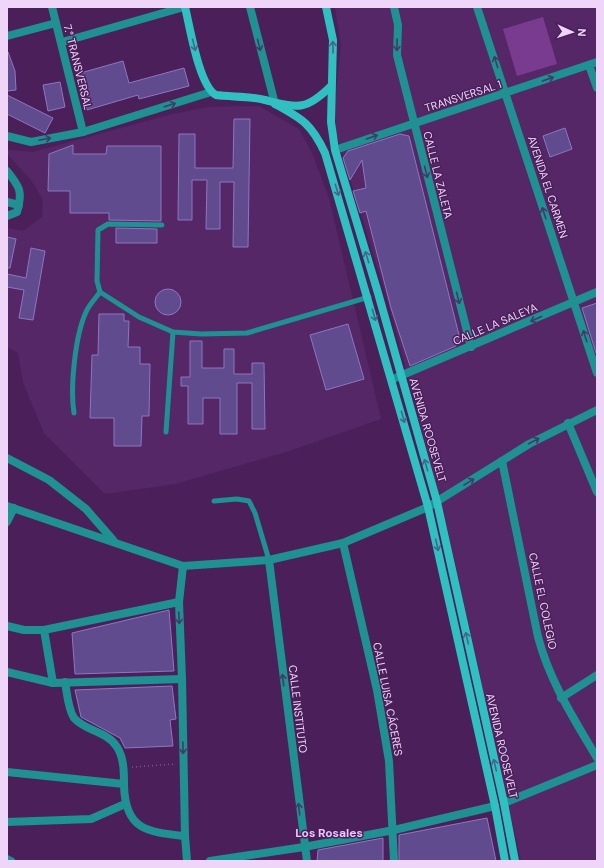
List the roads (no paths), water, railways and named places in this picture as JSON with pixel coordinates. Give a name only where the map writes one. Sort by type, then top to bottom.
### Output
[{"type":"street","name":"7.° TRANSVERSAL","points":[[52,7],[62,42],[83,132]]},
{"type":"street","points":[[62,42],[184,7],[203,78],[211,92],[216,95],[253,98],[284,106],[310,103],[316,100],[332,86]]},
{"type":"street","points":[[250,7],[275,104]]},
{"type":"street","name":"AVENIDA ROOSEVELT","points":[[326,7],[333,40],[331,122],[335,150],[401,375],[436,502],[504,803],[503,822],[505,861]]},
{"type":"street","name":"CALLE LA ZALETA","points":[[394,7],[398,25],[397,55],[471,347]]},
{"type":"street","name":"AVENIDA EL CARMEN","points":[[477,7],[597,373]]},
{"type":"street","points":[[7,36],[56,23]]},
{"type":"street","points":[[593,63],[597,88]]},
{"type":"street","name":"TRANSVERSAL 1","points":[[335,150],[506,94],[593,63]]},
{"type":"street","points":[[7,136],[31,142],[83,132],[211,92]]},
{"type":"street","name":"AVENIDA ROOSEVELT","points":[[275,104],[296,115],[314,130],[325,153],[393,379],[428,507],[495,806],[503,822],[515,861]]},
{"type":"street","points":[[7,171],[19,186],[21,195],[17,212],[7,216]]},
{"type":"street","points":[[7,202],[19,205]]},
{"type":"street","name":"CALLE LA SALEYA","points":[[393,379],[597,292]]},
{"type":"street","points":[[7,522],[10,507],[183,566],[269,560],[343,543],[428,507],[529,444],[568,423],[597,410]]},
{"type":"street","points":[[568,423],[597,492]]},
{"type":"street","points":[[7,458],[49,480],[86,510],[113,541]]},
{"type":"street","name":"CALLE EL COLEGIO","points":[[502,461],[538,637],[548,670],[561,698],[597,758]]},
{"type":"street","name":"CALLE LUISA CÁCERES","points":[[343,543],[377,690],[387,747],[394,830],[394,861]]},
{"type":"street","name":"CALLE INSTITUTO","points":[[269,560],[304,847],[307,861]]},
{"type":"street","points":[[183,566],[179,602],[185,836],[187,861]]},
{"type":"street","points":[[7,626],[24,630],[44,630],[179,602]]},
{"type":"street","points":[[44,630],[52,683]]},
{"type":"street","points":[[7,672],[52,683],[182,678]]},
{"type":"street","points":[[561,698],[597,675]]},
{"type":"street","points":[[65,682],[74,717],[79,722],[109,738],[117,746],[124,767],[125,804],[135,821],[143,828],[156,833],[185,836]]},
{"type":"street","points":[[471,699],[480,696]]},
{"type":"street","points":[[504,803],[597,765]]},
{"type":"street","points":[[7,772],[124,784]]},
{"type":"street","points":[[7,822],[91,819],[125,804]]},
{"type":"street","points":[[210,861],[304,847],[394,830],[495,806]]},
{"type":"street","points":[[503,822],[511,861]]},
{"type":"street","points":[[7,859],[11,861]]},
{"type":"lane","points":[[162,225],[108,224],[98,230],[96,281],[100,292],[139,317],[173,332],[247,333],[369,297]]},
{"type":"lane","points":[[74,413],[72,396],[79,333],[86,312],[100,292]]},
{"type":"lane","points":[[166,432],[173,332]]},
{"type":"lane","points":[[214,500],[248,500],[255,513],[269,560]]},
{"type":"district","name":"Los Rosales","points":[[329,833]]}]
